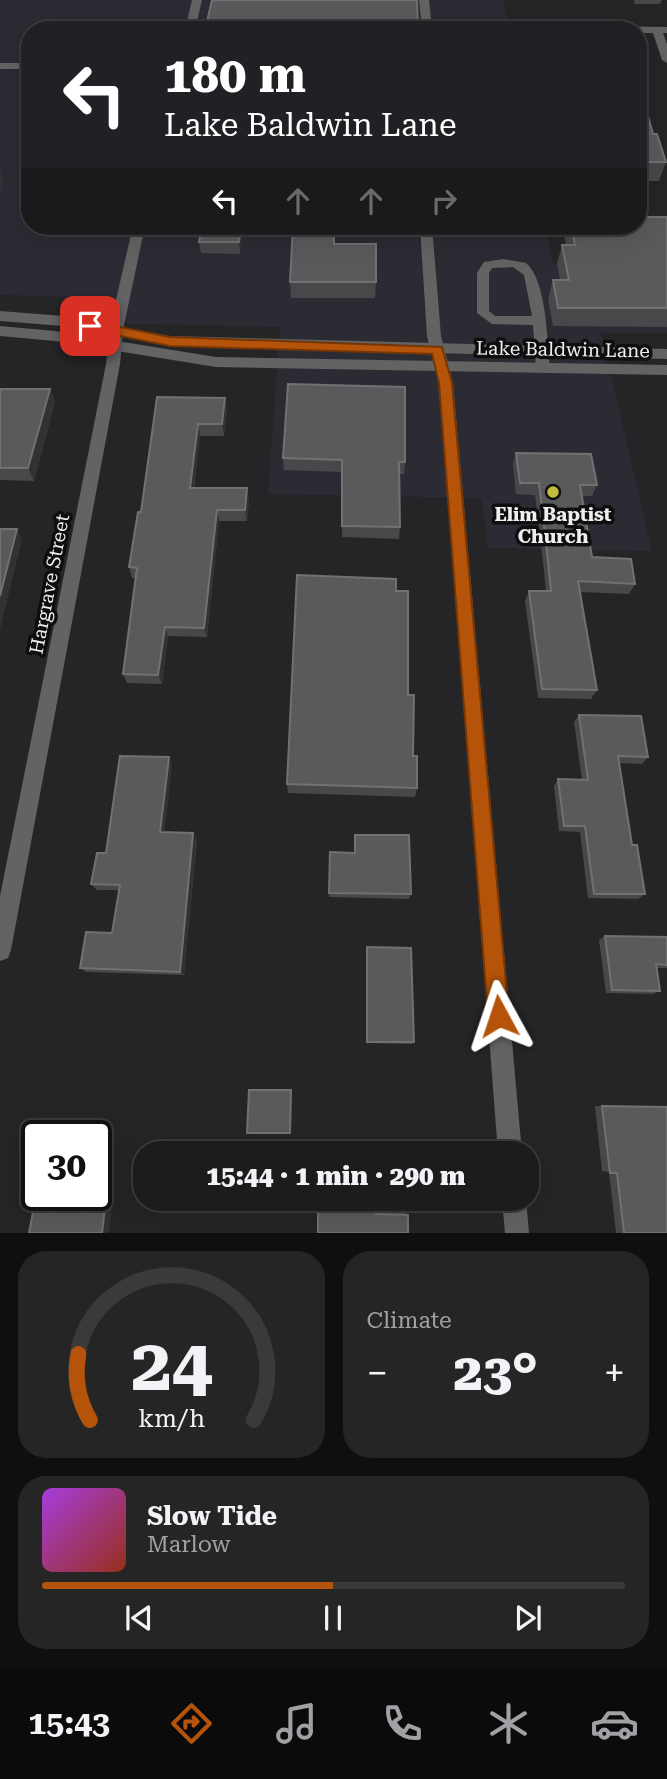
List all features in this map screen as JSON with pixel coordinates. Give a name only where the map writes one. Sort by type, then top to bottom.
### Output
[{"type":"street","points":[[662,30],[667,61]]},
{"type":"street","name":"Hargrave Street","points":[[0,950],[137,235]]},
{"type":"street","points":[[427,235],[434,336],[447,397],[509,1141]]},
{"type":"street","name":"Lake Baldwin Lane","points":[[0,316],[64,321],[171,358],[216,362],[439,358],[541,352],[667,354]]},
{"type":"street","name":"Lake Baldwin Lane","points":[[0,331],[116,338]]},
{"type":"street","name":"Lake Baldwin Lane","points":[[439,358],[543,368],[667,370]]},
{"type":"street","points":[[515,1211],[517,1233]]},
{"type":"lane","points":[[192,21],[197,0]]},
{"type":"lane","points":[[424,0],[426,21]]},
{"type":"lane","points":[[0,66],[21,66]]},
{"type":"lane","points":[[538,321],[492,320],[483,313],[483,273],[488,265],[511,263],[528,270],[538,321],[543,368]]},
{"type":"shaded area","points":[[0,0],[504,0],[507,21],[21,21],[21,235],[548,235],[553,264],[667,267],[667,333],[601,333],[652,551],[488,548],[482,498],[268,494],[280,327],[92,323],[98,297],[0,295]]},
{"type":"building","points":[[212,0],[417,0],[418,21],[207,21]]},
{"type":"building","points":[[647,113],[653,134],[657,134],[666,162],[647,162]]},
{"type":"building","points":[[647,217],[667,217],[667,308],[558,308],[553,280],[569,280],[562,245],[575,245],[573,235],[647,235]]},
{"type":"building","points":[[200,235],[240,235],[239,242],[199,242]]},
{"type":"building","points":[[293,235],[334,235],[334,244],[376,244],[376,282],[290,282]]},
{"type":"building","points":[[288,384],[405,387],[405,462],[399,462],[400,527],[342,526],[342,460],[283,458]]},
{"type":"building","points":[[0,389],[50,389],[28,468],[0,468]]},
{"type":"building","points":[[157,397],[225,398],[222,424],[198,424],[190,488],[247,488],[245,510],[217,510],[204,628],[165,627],[158,675],[123,674],[137,568],[129,567],[138,512],[141,512]]},
{"type":"building","points":[[516,453],[591,454],[597,485],[580,485],[592,557],[631,559],[635,584],[578,581],[597,690],[542,689],[529,591],[551,591],[547,551],[539,483],[520,483]]},
{"type":"building","points":[[0,529],[17,529],[0,596]]},
{"type":"building","points":[[297,575],[396,579],[396,591],[408,591],[408,695],[414,695],[413,756],[417,756],[417,788],[287,784]]},
{"type":"building","points":[[579,715],[641,716],[648,757],[618,756],[632,845],[637,845],[645,894],[594,894],[585,826],[564,826],[558,779],[588,780]]},
{"type":"building","points":[[120,756],[169,757],[160,832],[193,833],[180,972],[80,968],[86,932],[112,933],[120,885],[91,884],[97,853],[106,853]]},
{"type":"building","points":[[355,835],[409,835],[411,894],[329,893],[330,852],[355,853]]},
{"type":"building","points":[[605,936],[667,937],[667,965],[656,964],[660,991],[612,990]]},
{"type":"building","points":[[367,947],[411,948],[414,1042],[367,1042]]},
{"type":"building","points":[[249,1090],[291,1090],[290,1133],[247,1133]]},
{"type":"building","points":[[602,1106],[667,1107],[667,1233],[624,1233],[617,1173],[610,1173]]},
{"type":"building","points":[[33,1211],[105,1211],[102,1233],[29,1233]]},
{"type":"building","points":[[318,1211],[376,1211],[376,1214],[408,1215],[408,1233],[318,1233]]},
{"type":"place","name":"Elim Baptist Church","points":[[553,492]]},
{"type":"route","points":[[90,326],[170,341],[437,350],[446,383],[499,1016]]}]
